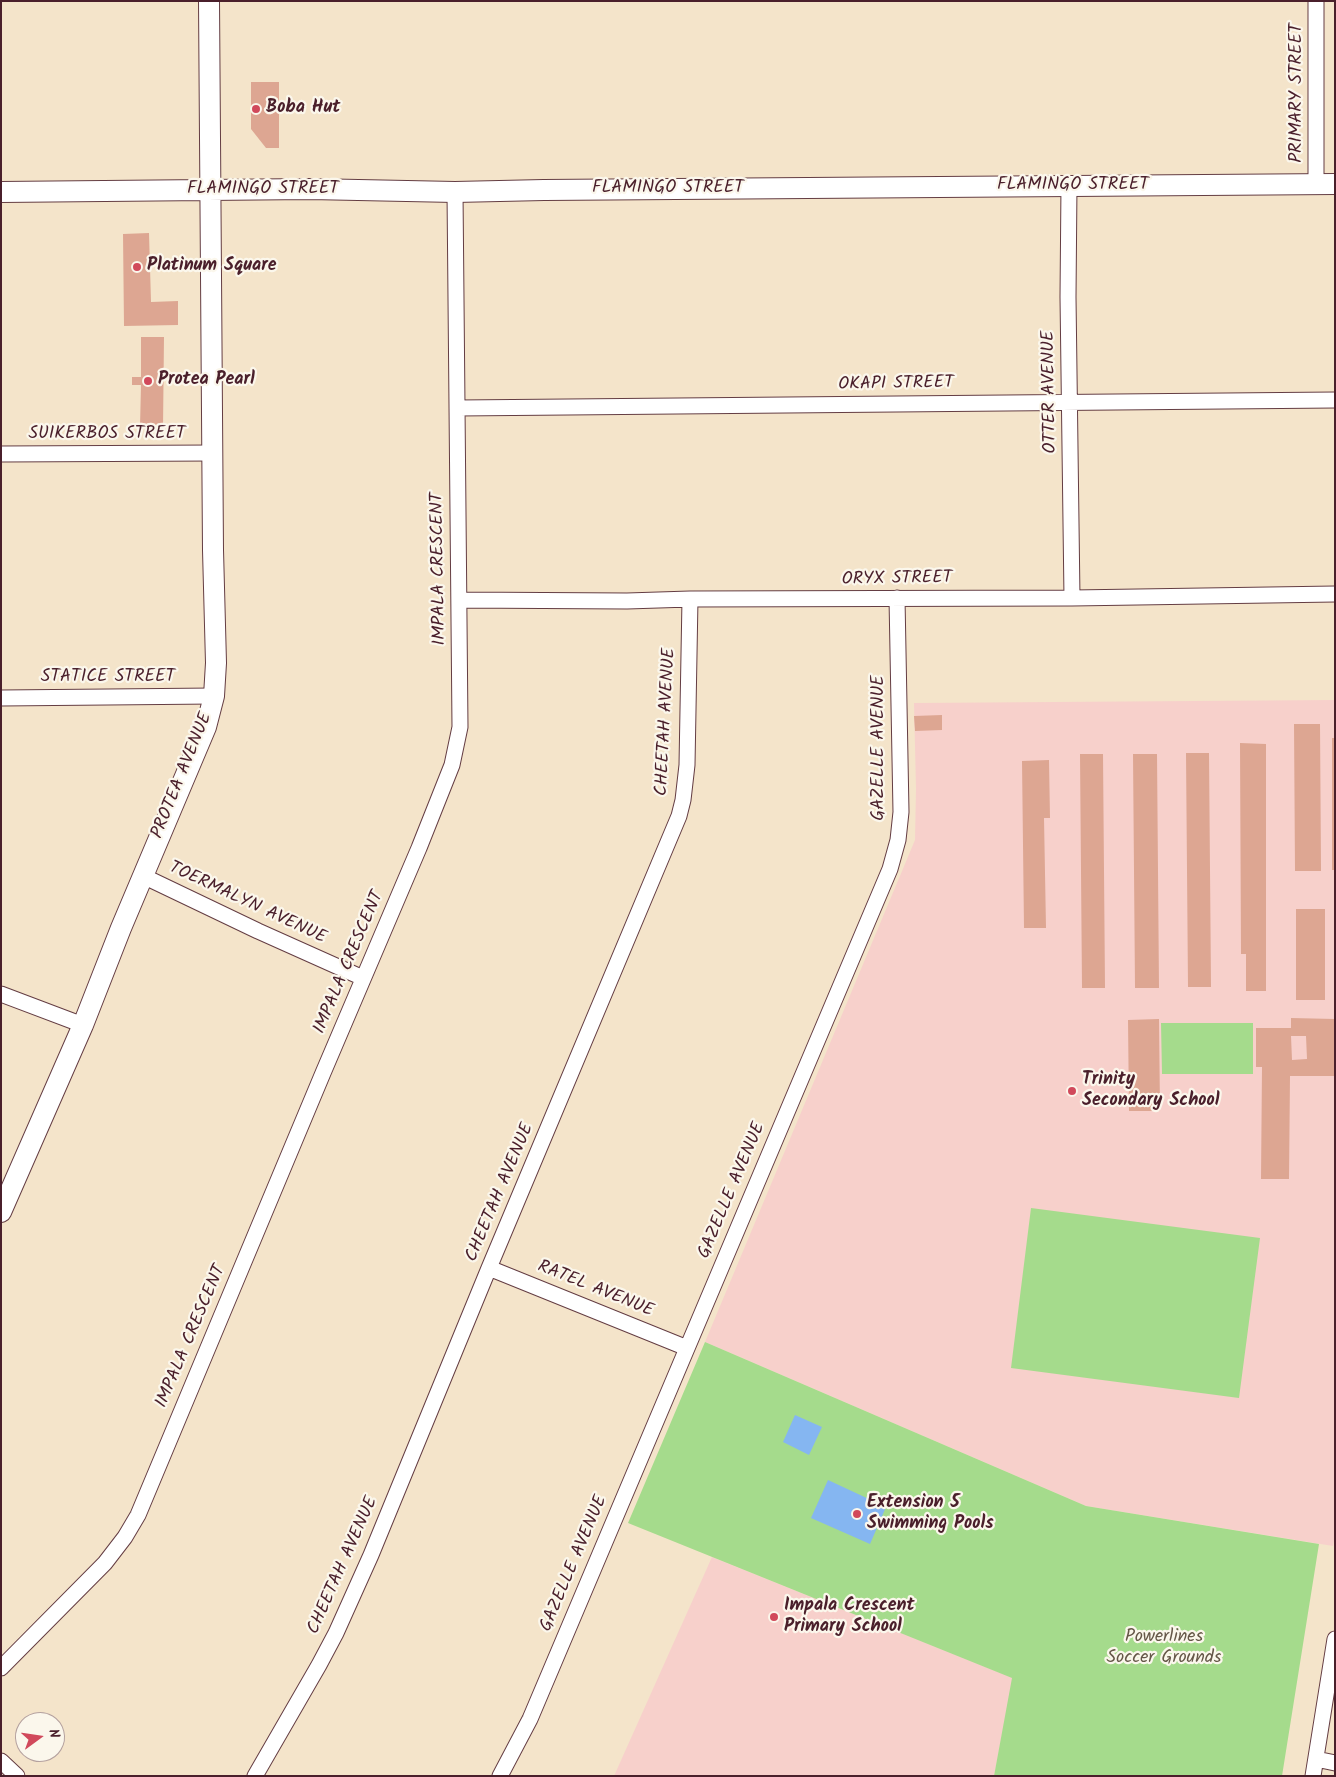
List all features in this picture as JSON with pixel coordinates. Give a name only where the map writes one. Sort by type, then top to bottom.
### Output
[{"type":"street","name":"PROTEA AVENUE","points":[[1,1212],[83,1025],[206,727],[214,696],[216,663],[213,550],[214,453],[209,1]]},
{"type":"street","name":"PRIMARY STREET","points":[[1316,1],[1326,184]]},
{"type":"street","name":"FLAMINGO STREET","points":[[1,192],[310,189],[455,192],[1326,184]]},
{"type":"street","name":"OTTER AVENUE","points":[[1069,186],[1069,402],[1072,598]]},
{"type":"street","name":"IMPALA CRESCENT","points":[[1,1668],[105,1563],[125,1538],[138,1515],[419,848],[452,765],[460,727],[455,192]]},
{"type":"street","name":"OKAPI STREET","points":[[458,408],[1335,400]]},
{"type":"street","name":"SUIKERBOS STREET","points":[[1,454],[214,453]]},
{"type":"street","name":"ORYX STREET","points":[[459,600],[627,601],[690,599],[1072,598],[1335,594]]},
{"type":"street","name":"GAZELLE AVENUE","points":[[500,1776],[530,1719],[890,869],[898,840],[902,812],[897,598]]},
{"type":"street","name":"CHEETAH AVENUE","points":[[255,1776],[300,1700],[336,1633],[375,1546],[489,1268],[679,816],[687,766],[690,599]]},
{"type":"street","name":"STATICE STREET","points":[[1,698],[214,696]]},
{"type":"street","name":"TOERMALYN AVENUE","points":[[143,876],[258,931],[364,978]]},
{"type":"street","points":[[1,994],[83,1025]]},
{"type":"street","name":"RATEL AVENUE","points":[[489,1268],[687,1348]]},
{"type":"street","points":[[1313,1776],[1335,1639]]},
{"type":"street","points":[[1316,1759],[1335,1763]]},
{"type":"street","points":[[1,1761],[16,1776]]},
{"type":"shaded area","name":"Trinity Secondary School","points":[[1335,700],[1335,1535],[1333,1546],[1086,1506],[705,1342],[915,840],[914,703]]},
{"type":"shaded area","name":"Impala Crescent Primary School","points":[[712,1557],[1013,1678],[994,1776],[614,1776]]},
{"type":"green space","points":[[1161,1023],[1253,1023],[1253,1074],[1162,1074]]},
{"type":"green space","points":[[1031,1208],[1260,1238],[1239,1398],[1011,1368]]},
{"type":"green space","name":"Powerlines Soccer Grounds","points":[[705,1342],[1086,1506],[1319,1544],[1282,1776],[994,1776],[1012,1678],[628,1523]]},
{"type":"water","points":[[795,1415],[822,1427],[809,1455],[783,1442]]},
{"type":"water","points":[[828,1480],[886,1507],[870,1544],[811,1518]]},
{"type":"building","points":[[251,82],[279,82],[279,148],[266,148],[251,129]]},
{"type":"building","name":"Platinum Square","points":[[149,233],[151,302],[178,301],[178,325],[124,326],[123,234]]},
{"type":"building","name":"Protea Pearl","points":[[141,337],[164,337],[163,428],[140,427],[141,385],[132,385],[132,377],[141,377]]},
{"type":"building","points":[[942,715],[942,730],[915,731],[914,716]]},
{"type":"building","points":[[1294,724],[1320,724],[1321,871],[1295,871]]},
{"type":"building","points":[[1332,738],[1335,738],[1335,870],[1332,870]]},
{"type":"building","points":[[1240,743],[1266,744],[1266,991],[1246,991],[1246,954],[1241,954]]},
{"type":"building","points":[[1186,753],[1209,753],[1211,987],[1188,987]]},
{"type":"building","points":[[1080,754],[1103,754],[1105,988],[1082,988]]},
{"type":"building","points":[[1133,754],[1157,754],[1159,988],[1135,988]]},
{"type":"building","points":[[1049,760],[1050,818],[1044,818],[1046,928],[1024,928],[1022,761]]},
{"type":"building","points":[[1296,909],[1325,909],[1325,1000],[1296,1000]]},
{"type":"building","points":[[1291,1018],[1335,1019],[1335,1076],[1290,1076],[1289,1179],[1261,1179],[1262,1067],[1256,1067],[1256,1028],[1291,1028]],"holes":[[[1291,1036],[1306,1036],[1307,1059],[1292,1060]]]},
{"type":"building","points":[[1159,1019],[1160,1111],[1129,1111],[1128,1020]]},
{"type":"place","name":"Boba Hut","points":[[256,109]]},
{"type":"place","name":"Platinum Square","points":[[137,267]]},
{"type":"place","name":"Protea Pearl","points":[[148,381]]},
{"type":"place","name":"Trinity Secondary School","points":[[1072,1091]]},
{"type":"place","name":"Extension 5 Swimming Pools","points":[[857,1514]]},
{"type":"place","name":"Impala Crescent Primary School","points":[[774,1617]]}]
